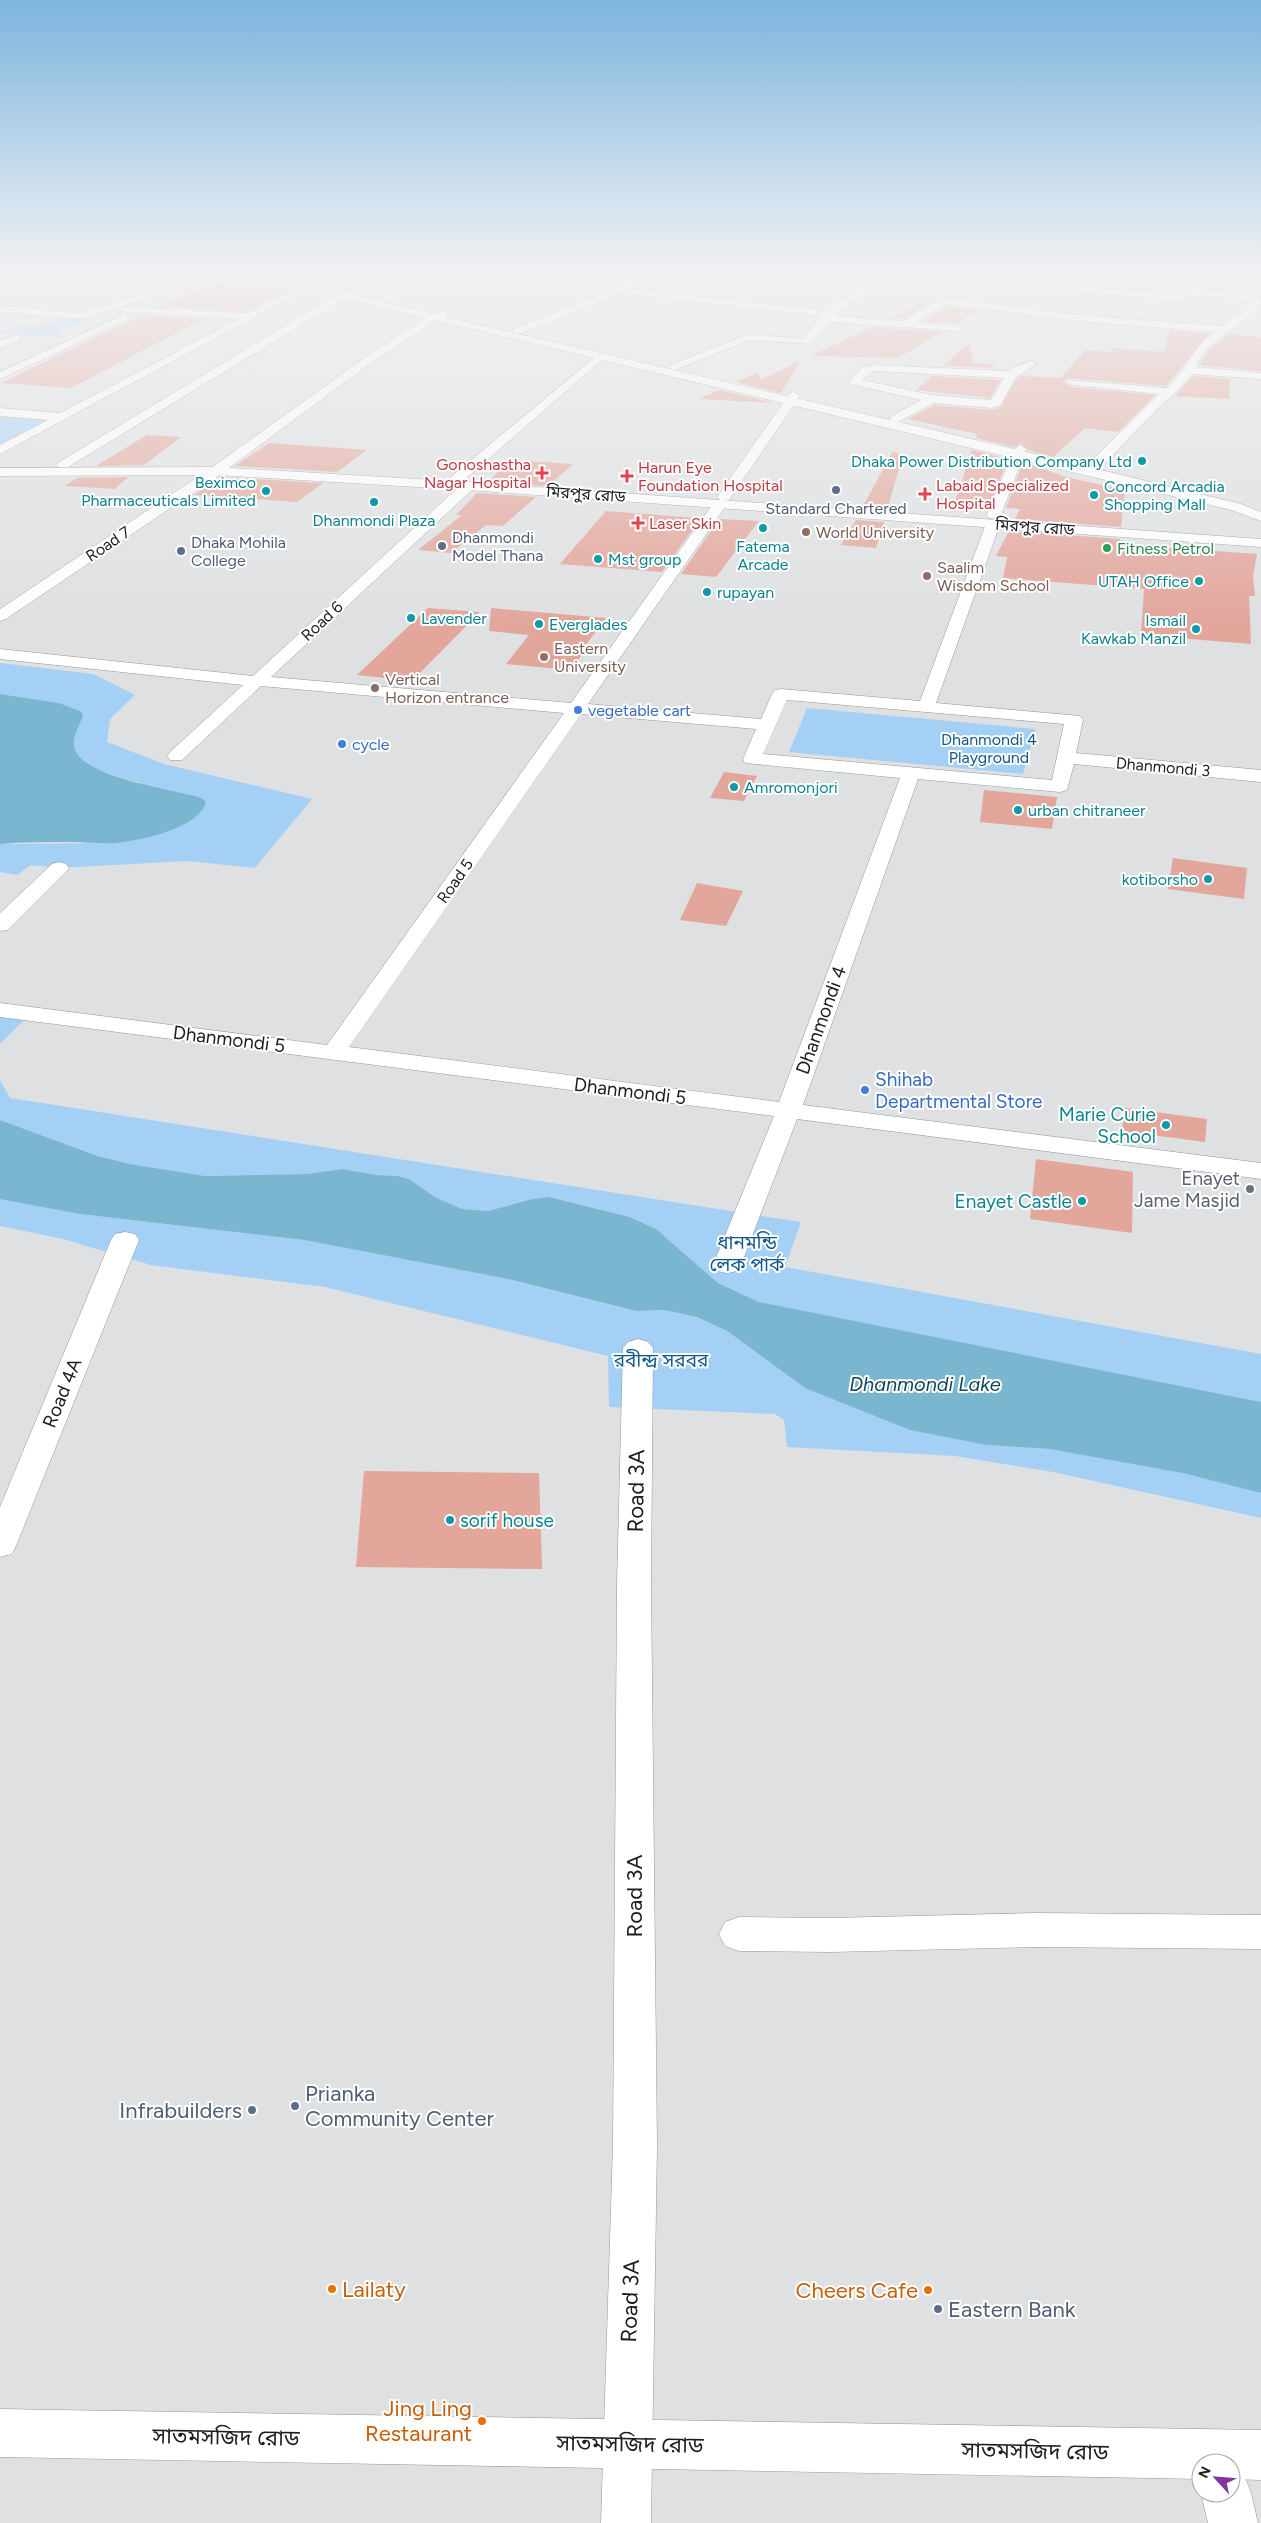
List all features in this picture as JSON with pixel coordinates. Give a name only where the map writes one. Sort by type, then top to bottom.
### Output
[{"type":"main road","points":[[0,450],[112,390]]},
{"type":"main road","points":[[64,464],[188,390]]},
{"type":"main road","name":"Road 7","points":[[0,616],[221,467],[328,390]]},
{"type":"main road","name":"Road 6","points":[[176,756],[462,482],[563,390]]},
{"type":"main road","points":[[754,390],[896,419],[1236,507],[1261,518]]},
{"type":"main road","points":[[761,390],[1020,452],[1100,467],[1261,508]]},
{"type":"main road","points":[[890,390],[932,399],[996,403],[1003,390]]},
{"type":"main road","points":[[1100,467],[1170,401],[1170,392],[1148,390]]},
{"type":"main road","name":"Road 5","points":[[333,1053],[576,710],[792,398]]},
{"type":"main road","points":[[896,419],[932,399]]},
{"type":"main road","points":[[27,414],[44,405]]},
{"type":"main road","points":[[0,412],[62,417]]},
{"type":"main road","points":[[926,707],[1020,452]]},
{"type":"main road","name":"মিরপুর রোড","points":[[0,464],[221,467],[462,482],[994,519],[1261,543]]},
{"type":"main road","name":"মিরপুর রোড","points":[[0,472],[221,467]]},
{"type":"main road","name":"মিরপুর রোড","points":[[994,519],[1261,532]]},
{"type":"main road","points":[[0,654],[256,681],[767,726]]},
{"type":"main road","points":[[781,694],[926,707],[1074,720],[1060,786],[752,759],[781,694]]},
{"type":"main road","name":"Dhanmondi 3","points":[[1066,758],[1261,776]]},
{"type":"main road","name":"Dhanmondi 4","points":[[727,1265],[788,1111],[911,773]]},
{"type":"main road","points":[[0,925],[59,868]]},
{"type":"main road","name":"Dhanmondi 5","points":[[0,1010],[1261,1171]]},
{"type":"main road","name":"Road 4A","points":[[0,1546],[125,1240]]},
{"type":"main road","name":"Road 3A","points":[[626,2523],[626,2444],[635,2145],[634,1584],[638,1348]]},
{"type":"main road","points":[[739,1934],[831,1935],[1035,1930],[1261,1932]]},
{"type":"main road","name":"সাতমসজিদ রোড","points":[[0,2433],[626,2444],[1191,2465]]},
{"type":"main road","points":[[1232,2503],[1233,2523]]},
{"type":"green space","points":[[0,417],[46,420],[0,445]]},
{"type":"green space","points":[[0,663],[93,674],[135,695],[110,719],[107,742],[164,764],[312,799],[255,868],[188,861],[59,868],[31,865],[17,875],[0,872],[0,844],[116,843],[137,840],[141,783],[102,771],[83,761],[77,754],[74,739],[83,716],[59,703],[0,694]]},
{"type":"green space","name":"Dhanmondi 4 Playground","points":[[807,708],[1036,729],[1023,774],[789,752]]},
{"type":"green space","points":[[0,1010],[30,1014],[0,1044]]},
{"type":"green space","name":"ধানমন্ডি লেক পার্ক","points":[[0,1080],[10,1098],[801,1222],[785,1267],[1261,1354],[1261,1402],[759,1302],[718,1283],[656,1229],[630,1217],[549,1197],[532,1199],[488,1211],[462,1209],[435,1197],[409,1179],[398,1176],[377,1175],[342,1169],[306,1174],[205,1176],[130,1164],[99,1156],[0,1120]]},
{"type":"green space","name":"রবীন্দ্র সরবর","points":[[0,1198],[80,1214],[304,1240],[508,1279],[636,1311],[664,1310],[697,1317],[727,1331],[805,1388],[987,1445],[1049,1449],[1182,1473],[1261,1493],[1261,1518],[1053,1472],[955,1456],[787,1447],[784,1420],[775,1414],[609,1407],[608,1356],[325,1287],[151,1265],[63,1239],[0,1226]]},
{"type":"water","points":[[0,694],[59,703],[82,712],[83,716],[74,745],[79,756],[91,766],[129,780],[201,798],[206,802],[193,819],[181,826],[153,836],[126,842],[27,842],[0,844]]},
{"type":"water","name":"Dhanmondi Lake","points":[[0,1120],[98,1156],[130,1164],[205,1176],[306,1174],[342,1169],[409,1179],[435,1197],[462,1209],[488,1211],[532,1199],[549,1197],[630,1217],[656,1229],[718,1283],[759,1302],[1261,1402],[1261,1493],[1182,1473],[1049,1449],[987,1445],[910,1430],[805,1388],[727,1331],[697,1317],[664,1310],[636,1311],[508,1279],[304,1240],[80,1214],[0,1199]]},
{"type":"building","points":[[719,390],[775,403],[699,399]]},
{"type":"building","points":[[767,390],[783,390],[781,393]]},
{"type":"building","points":[[916,390],[995,390],[990,398]]},
{"type":"building","points":[[1010,390],[1100,390],[1155,395],[1118,432],[1085,428],[1053,457],[1028,450],[1021,443],[1014,447],[976,438],[977,434],[908,419],[934,405],[992,410],[1000,408]]},
{"type":"building","points":[[1181,390],[1229,390],[1229,399],[1175,396]]},
{"type":"building","points":[[147,435],[181,437],[144,465],[96,466]]},
{"type":"building","points":[[269,443],[367,450],[337,472],[235,466]]},
{"type":"building","points":[[972,450],[1008,459],[989,506],[954,504]]},
{"type":"building","points":[[893,451],[903,455],[887,510],[862,508]]},
{"type":"building","points":[[510,460],[573,464],[548,486],[488,482]]},
{"type":"building","points":[[1023,462],[1066,477],[1125,490],[1121,527],[1015,519],[1020,509],[1006,508]]},
{"type":"building","points":[[129,477],[114,489],[64,486],[77,478]]},
{"type":"building","name":"Beximco Pharmaceuticals Limited","points":[[220,477],[323,483],[297,502],[194,495]]},
{"type":"building","points":[[477,493],[536,497],[503,526],[486,525],[451,553],[418,550],[462,515],[456,515]]},
{"type":"building","points":[[606,511],[701,518],[662,572],[560,564]]},
{"type":"building","points":[[719,519],[759,521],[716,577],[681,574]]},
{"type":"building","points":[[856,520],[884,522],[876,548],[841,545]]},
{"type":"building","points":[[1009,531],[1120,539],[1119,544],[1257,554],[1253,576],[1255,596],[1249,596],[1251,644],[1141,635],[1144,589],[1003,578],[1007,557],[996,556]]},
{"type":"building","points":[[428,608],[480,612],[412,681],[357,675]]},
{"type":"building","points":[[491,608],[606,618],[585,646],[588,646],[571,670],[506,664],[529,635],[489,631]]},
{"type":"building","name":"Amromonjori","points":[[724,772],[757,776],[744,801],[710,798]]},
{"type":"building","name":"urban chitraneer","points":[[984,790],[1057,797],[1052,829],[980,822]]},
{"type":"building","name":"kotiborsho","points":[[1173,858],[1247,868],[1244,899],[1168,889]]},
{"type":"building","points":[[697,883],[743,891],[726,926],[680,920]]},
{"type":"building","name":"Marie Curie School","points":[[1125,1108],[1207,1119],[1205,1142],[1122,1131]]},
{"type":"building","name":"Enayet Castle","points":[[1036,1159],[1133,1172],[1132,1233],[1030,1219]]},
{"type":"building","name":"sorif house","points":[[364,1471],[539,1473],[542,1569],[356,1567]]},
{"type":"place","name":"Dhaka Power Distribution Company Ltd","points":[[1142,461]]},
{"type":"place","name":"Gonoshastha Nagar Hospital","points":[[542,473]]},
{"type":"place","name":"Harun Eye Foundation Hospital","points":[[627,476]]},
{"type":"place","name":"Standard Chartered","points":[[836,490]]},
{"type":"place","name":"Beximco Pharmaceuticals Limited","points":[[266,491]]},
{"type":"place","name":"Labaid Specialized Hospital","points":[[925,494]]},
{"type":"place","name":"Concord Arcadia Shopping Mall","points":[[1094,495]]},
{"type":"place","name":"Dhanmondi Plaza","points":[[374,502]]},
{"type":"place","name":"Laser Skin","points":[[638,523]]},
{"type":"place","name":"Fatema Arcade","points":[[763,528]]},
{"type":"place","name":"World University","points":[[806,532]]},
{"type":"place","name":"Dhanmondi Model Thana","points":[[442,546]]},
{"type":"place","name":"Fitness Petrol","points":[[1107,548]]},
{"type":"place","name":"Dhaka Mohila College","points":[[181,551]]},
{"type":"place","name":"Mst group","points":[[598,559]]},
{"type":"place","name":"Saalim Wisdom School","points":[[927,576]]},
{"type":"place","name":"UTAH Office","points":[[1199,581]]},
{"type":"place","name":"rupayan","points":[[707,592]]},
{"type":"place","name":"Lavender","points":[[411,618]]},
{"type":"place","name":"Everglades","points":[[539,624]]},
{"type":"place","name":"Ismail Kawkab Manzil","points":[[1196,629]]},
{"type":"place","name":"Eastern University","points":[[544,657]]},
{"type":"place","name":"Vertical Horizon entrance","points":[[375,688]]},
{"type":"place","name":"vegetable cart","points":[[578,710]]},
{"type":"place","name":"cycle","points":[[342,744]]},
{"type":"place","name":"Amromonjori","points":[[734,787]]},
{"type":"place","name":"urban chitraneer","points":[[1018,810]]},
{"type":"place","name":"kotiborsho","points":[[1208,879]]},
{"type":"place","name":"Shihab Departmental Store","points":[[865,1090]]},
{"type":"place","name":"Marie Curie School","points":[[1166,1125]]},
{"type":"place","name":"Enayet Jame Masjid","points":[[1250,1189]]},
{"type":"place","name":"Enayet Castle","points":[[1082,1201]]},
{"type":"place","name":"sorif house","points":[[450,1520]]},
{"type":"place","name":"Prianka Community Center","points":[[295,2106]]},
{"type":"place","name":"Infrabuilders","points":[[252,2110]]},
{"type":"place","name":"Lailaty","points":[[332,2289]]},
{"type":"place","name":"Cheers Cafe","points":[[928,2290]]},
{"type":"place","name":"Eastern Bank","points":[[938,2309]]},
{"type":"place","name":"Jing Ling Restaurant","points":[[482,2421]]}]
